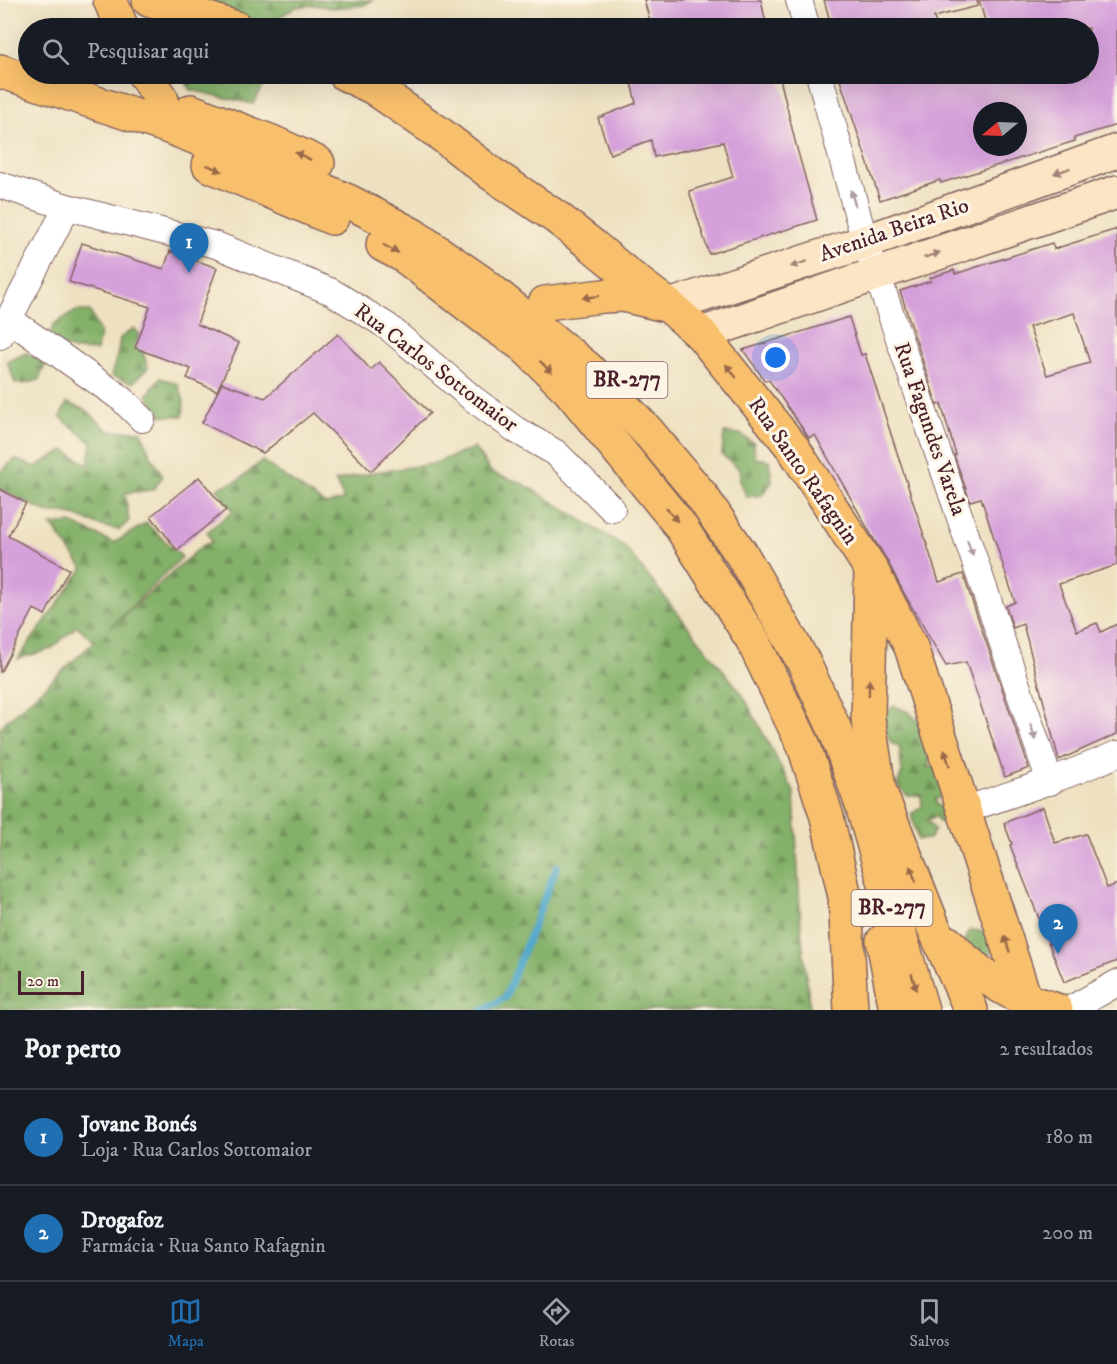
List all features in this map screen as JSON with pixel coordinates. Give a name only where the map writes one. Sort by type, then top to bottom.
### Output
[{"type":"main road","points":[[110,0],[118,18]]},
{"type":"main road","points":[[149,0],[205,18]]},
{"type":"main road","points":[[0,47],[18,53]]},
{"type":"main road","name":"BR-277","points":[[0,70],[18,76]]},
{"type":"main road","name":"BR-277","points":[[42,84],[166,126],[269,166],[350,202],[413,236],[481,282],[587,368],[649,433],[693,486],[742,555],[803,661],[934,928],[971,1010]]},
{"type":"main road","name":"BR-277","points":[[112,84],[162,100],[272,142],[357,182],[427,220],[545,303],[604,355],[665,422],[745,523],[780,579],[836,685],[870,797],[922,1010]]},
{"type":"main road","points":[[151,84],[162,100]]},
{"type":"main road","name":"Rua Santo Rafagnin","points":[[366,84],[439,133],[492,174],[556,217],[669,306],[701,334],[793,448],[871,569],[911,646],[1025,999]]},
{"type":"main road","points":[[0,94],[160,145],[339,221],[404,256],[524,346],[570,391],[679,524],[752,639],[804,746],[827,817],[844,897],[851,1010]]},
{"type":"main road","name":"Avenida Beira Rio","points":[[669,306],[865,242],[1117,151]]},
{"type":"main road","name":"Avenida Beira Rio","points":[[701,334],[1117,192]]},
{"type":"main road","points":[[545,303],[623,295],[669,306]]},
{"type":"main road","points":[[871,569],[868,718],[870,797],[885,960],[896,1010]]},
{"type":"main road","points":[[934,928],[961,958],[981,974],[1025,999],[1056,1010]]},
{"type":"street","points":[[799,0],[804,18]]},
{"type":"street","name":"Rua Fagundes Varela","points":[[822,84],[865,242],[1050,782]]},
{"type":"street","name":"Rua Carlos Sottomaior","points":[[0,185],[67,207],[216,245],[332,292],[387,326],[472,398],[516,430],[556,453],[612,509]]},
{"type":"street","points":[[67,207],[4,328],[122,399],[142,419]]},
{"type":"street","points":[[964,810],[1050,782],[1117,754]]},
{"type":"street","points":[[1069,1010],[1117,983]]},
{"type":"green space","points":[[195,0],[373,0],[364,5],[331,8],[314,5],[296,7],[278,18],[208,18]]},
{"type":"green space","points":[[187,84],[264,85],[253,104],[191,90]]},
{"type":"green space","points":[[76,311],[90,311],[100,333],[97,351],[74,350],[48,341],[54,324]]},
{"type":"green space","points":[[134,328],[147,342],[143,352],[148,368],[133,383],[111,376],[120,338]]},
{"type":"green space","points":[[26,353],[46,363],[39,380],[23,384],[15,383],[7,361]]},
{"type":"green space","points":[[160,378],[178,384],[184,401],[183,416],[161,416],[147,395]]},
{"type":"green space","points":[[67,403],[86,410],[109,431],[141,431],[150,454],[163,476],[153,490],[125,493],[129,521],[119,530],[98,525],[77,516],[48,513],[0,489],[0,472],[15,459],[35,467],[65,450],[88,465],[92,443],[60,417]]},
{"type":"green space","points":[[724,433],[740,434],[754,443],[755,458],[769,460],[772,482],[762,495],[747,497],[740,482],[740,470],[722,455]]},
{"type":"green space","points":[[474,448],[492,473],[522,483],[624,546],[743,695],[794,792],[801,929],[810,1010],[0,1010],[0,727],[94,642],[77,626],[51,649],[18,659],[83,568],[51,525],[71,523],[114,543],[146,523],[182,557],[110,628],[202,546],[212,542],[207,532],[233,511],[217,488],[239,480],[262,461],[326,505],[344,499],[335,481],[375,472],[432,464]]},
{"type":"green space","points":[[894,706],[908,712],[922,724],[933,754],[927,767],[936,766],[944,797],[935,799],[937,805],[949,811],[955,823],[939,822],[936,816],[927,820],[935,830],[929,839],[918,840],[911,814],[922,807],[921,795],[908,796],[897,785],[902,773],[899,745],[892,744],[886,733],[885,714]]},
{"type":"green space","points":[[970,930],[988,932],[993,944],[990,955],[977,958],[963,944]]},
{"type":"building","points":[[644,0],[761,0],[765,18],[649,18]]},
{"type":"building","points":[[824,0],[977,0],[978,6],[934,18],[829,18]]},
{"type":"building","points":[[979,0],[1117,0],[1117,125],[1074,138],[1075,141],[941,183],[940,180],[880,200],[841,84],[1099,84],[1099,18],[984,18]]},
{"type":"building","points":[[631,84],[781,84],[817,220],[709,254],[689,191],[733,177],[723,142],[654,157],[651,140],[610,154],[598,118],[636,103]]},
{"type":"building","points":[[1117,229],[1117,565],[1059,584],[1077,631],[1097,623],[1101,632],[1117,624],[1117,734],[1059,760],[1023,624],[1013,628],[1006,606],[1015,602],[981,498],[970,501],[954,455],[956,455],[941,404],[937,405],[900,291],[931,281],[930,278],[954,270],[955,274],[1052,243],[1054,249]],"holes":[[[1074,313],[1090,363],[1047,375],[1029,327]]]},
{"type":"building","points":[[82,243],[164,269],[170,251],[217,268],[197,324],[239,343],[217,391],[187,378],[191,369],[135,348],[150,307],[69,282]]},
{"type":"building","points":[[849,317],[861,355],[865,354],[939,582],[963,574],[1029,768],[1005,777],[966,662],[946,666],[815,435],[809,438],[769,380],[765,381],[743,350]]},
{"type":"building","points":[[338,334],[371,370],[379,362],[430,413],[371,471],[313,413],[263,453],[202,423],[222,383],[265,398]]},
{"type":"building","points":[[199,477],[226,510],[177,550],[151,516]]},
{"type":"building","points":[[0,489],[26,503],[8,536],[69,569],[45,615],[34,609],[0,673]]},
{"type":"building","points":[[1043,807],[1055,843],[1086,834],[1107,888],[1117,884],[1117,961],[1064,982],[1010,845],[1012,844],[1004,823]]},
{"type":"waterway","points":[[482,1010],[505,998],[557,866]]},
{"type":"place","name":"Jovane Bonés","points":[[189,273]]},
{"type":"place","name":"Drogafoz","points":[[1058,954]]}]
